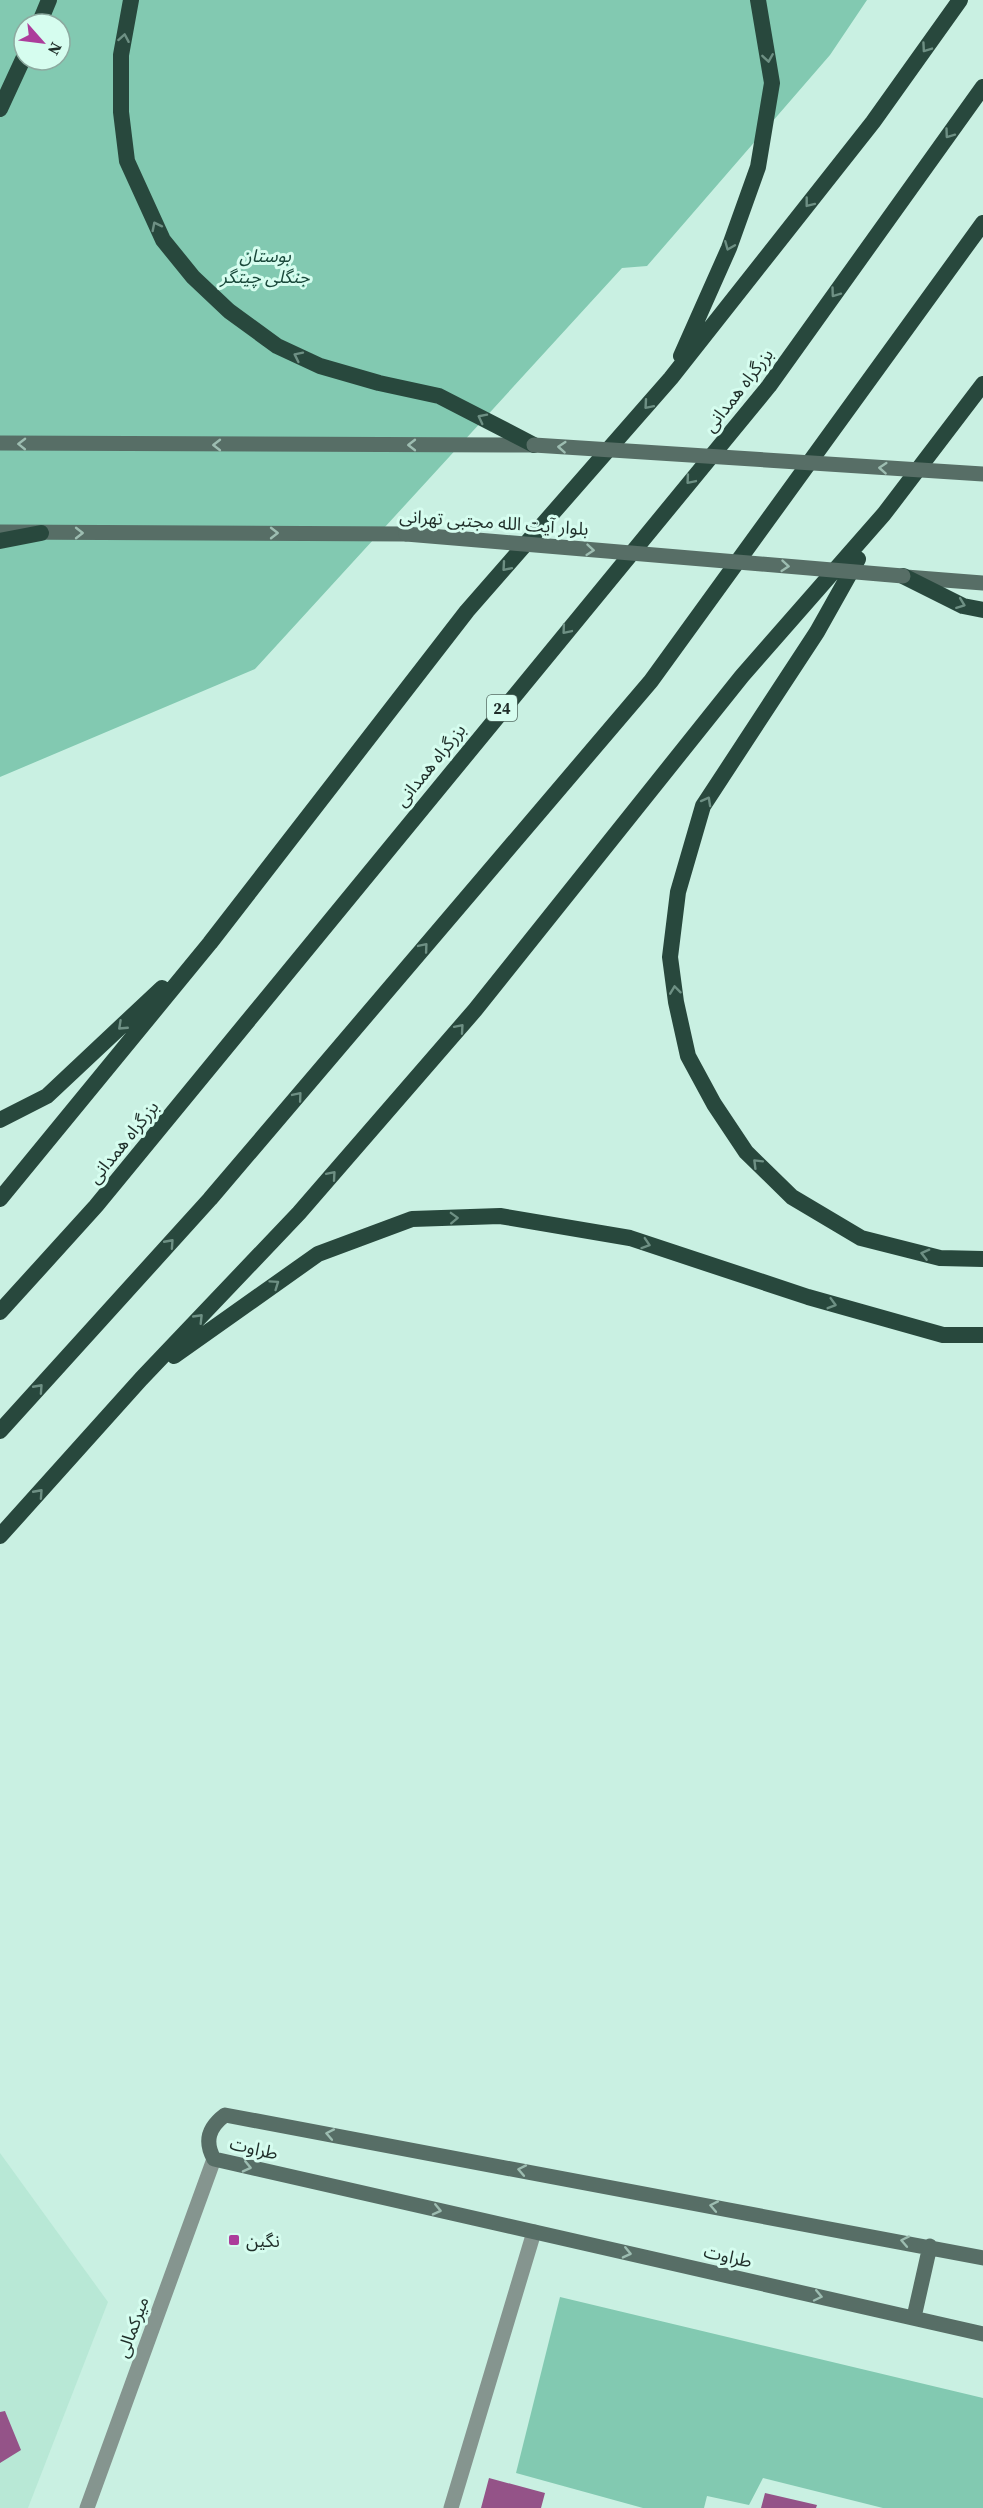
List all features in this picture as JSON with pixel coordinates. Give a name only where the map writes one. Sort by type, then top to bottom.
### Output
[{"type":"highway","points":[[131,0],[122,55],[121,112],[128,161],[163,240],[193,277],[229,311],[277,346],[320,366],[379,383],[439,396],[534,445]]},
{"type":"highway","points":[[671,378],[729,248],[758,167],[772,83],[758,0]]},
{"type":"highway","points":[[0,1199],[210,943],[467,611],[671,378],[873,122],[960,0]]},
{"type":"highway","points":[[0,109],[17,72]]},
{"type":"highway","name":"بزرگراه همدانی","points":[[0,1312],[96,1206],[768,386],[983,87]]},
{"type":"highway","points":[[0,1431],[210,1199],[651,681],[983,223]]},
{"type":"highway","points":[[0,1536],[141,1379],[299,1214],[475,1010],[742,676],[884,514],[983,384]]},
{"type":"highway","points":[[884,514],[817,632],[703,806],[678,892],[670,957],[688,1056],[714,1104],[746,1152],[792,1197],[861,1238],[940,1258],[983,1259]]},
{"type":"highway","points":[[0,541],[42,533]]},
{"type":"highway","points":[[903,576],[963,606],[983,610]]},
{"type":"highway","points":[[0,1120],[47,1096],[210,943]]},
{"type":"highway","points":[[141,1379],[318,1254],[412,1219],[500,1216],[630,1238],[808,1297],[943,1335],[983,1335]]},
{"type":"main road","points":[[0,443],[534,445],[983,474]]},
{"type":"main road","name":"بلوار آیت الله مجتبی تهرانی","points":[[0,532],[406,534],[983,584]]},
{"type":"main road","name":"طراوت","points":[[983,2258],[930,2246],[225,2115],[215,2122],[208,2137],[207,2147],[214,2159],[983,2334]]},
{"type":"main road","points":[[915,2317],[930,2246]]},
{"type":"street","name":"میرکمالی","points":[[87,2508],[214,2159]]},
{"type":"street","points":[[451,2508],[534,2232]]},
{"type":"shaded area","points":[[0,2153],[108,2302],[28,2508],[0,2508]]},
{"type":"green space","name":"بوستان جنگلی چیتگر","points":[[0,0],[867,0],[830,55],[647,266],[622,268],[255,669],[0,777]]},
{"type":"green space","points":[[560,2297],[983,2398],[983,2508],[883,2508],[763,2478],[749,2505],[707,2496],[704,2508],[643,2508],[516,2473]]},
{"type":"building","points":[[5,2411],[21,2450],[0,2463],[0,2412]]},
{"type":"building","points":[[489,2478],[545,2493],[541,2508],[481,2508]]},
{"type":"building","points":[[765,2493],[817,2505],[816,2508],[761,2508]]},
{"type":"place","name":"نگین","points":[[234,2240]]}]
